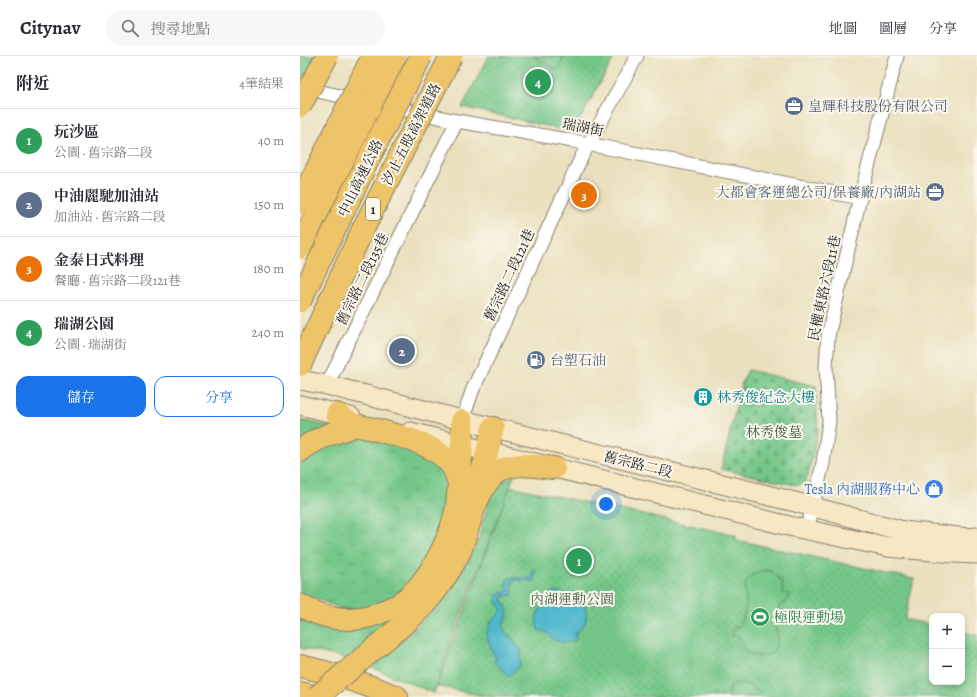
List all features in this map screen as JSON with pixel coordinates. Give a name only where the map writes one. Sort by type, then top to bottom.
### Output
[{"type":"highway","points":[[300,106],[326,56]]},
{"type":"highway","points":[[300,203],[373,56]]},
{"type":"highway","name":"中山高速公路","points":[[300,248],[395,56]]},
{"type":"highway","name":"中山高速公路","points":[[300,301],[364,168],[421,56]]},
{"type":"highway","name":"汐止五股高架道路","points":[[300,365],[362,231],[451,56]]},
{"type":"highway","points":[[337,414],[347,422],[414,440],[439,453],[452,466],[459,484]]},
{"type":"highway","points":[[300,605],[325,616],[346,620],[368,617],[398,605],[419,585],[440,554],[449,533],[456,510],[463,445],[462,420]]},
{"type":"highway","points":[[300,451],[319,438],[357,425]]},
{"type":"highway","points":[[472,515],[493,428]]},
{"type":"highway","points":[[300,693],[317,697],[416,614],[431,598],[459,553],[478,500],[489,480],[496,473],[513,465],[554,468]]},
{"type":"highway","points":[[302,665],[375,688],[397,697]]},
{"type":"main road","name":"舊宗路二段","points":[[300,380],[327,385],[903,531],[968,538],[977,537]]},
{"type":"main road","name":"舊宗路二段","points":[[300,405],[807,530],[888,547],[977,554]]},
{"type":"street","name":"舊宗路二段121巷","points":[[462,420],[473,389],[588,144],[636,56]]},
{"type":"street","name":"民權東路六段11巷","points":[[807,530],[823,463],[829,422],[826,367],[828,336],[860,198],[897,56]]},
{"type":"street","name":"瑞湖街","points":[[300,88],[457,121],[588,144],[860,198]]},
{"type":"street","name":"舊宗路二段135巷","points":[[327,385],[457,121]]},
{"type":"green space","points":[[300,56],[321,56],[310,76],[300,75]]},
{"type":"green space","points":[[488,56],[615,56],[573,132],[462,107]]},
{"type":"green space","points":[[533,56],[564,56],[557,70]]},
{"type":"green space","name":"林秀俊墓","points":[[748,370],[816,386],[818,430],[808,476],[805,482],[799,485],[721,469],[742,382]]},
{"type":"green space","points":[[300,420],[415,444],[455,465],[453,513],[404,595],[368,609],[339,608],[300,592]]},
{"type":"green space","points":[[514,476],[456,627],[434,693],[370,667],[416,627],[447,596],[477,543],[493,485]]},
{"type":"green space","name":"內湖運動公園","points":[[510,486],[736,535],[736,540],[914,579],[905,619],[929,624],[929,685],[965,685],[965,633],[977,635],[977,697],[488,697],[437,686]]},
{"type":"green space","name":"極限運動場","points":[[760,571],[771,571],[782,582],[783,593],[789,594],[785,604],[781,603],[774,620],[777,632],[776,645],[772,652],[765,656],[752,655],[744,649],[738,636],[732,635],[734,627],[739,627],[745,614],[746,584],[753,575]]},
{"type":"green space","points":[[300,605],[306,609],[413,611],[353,660],[300,648]]},
{"type":"green space","points":[[738,683],[754,688],[760,697],[726,697],[731,686]]},
{"type":"water","points":[[535,568],[535,581],[514,580],[512,583],[512,595],[504,596],[502,599],[508,613],[503,626],[506,634],[510,636],[521,651],[520,666],[509,676],[493,661],[497,659],[486,635],[491,622],[502,611],[496,599],[498,594],[508,592],[509,590],[506,587],[507,580],[510,578],[532,578],[532,569]]},
{"type":"water","points":[[555,592],[568,595],[578,605],[584,604],[586,609],[586,621],[582,628],[575,634],[576,640],[571,642],[559,642],[545,631],[539,631],[537,618],[539,611],[548,602],[548,594]]},
{"type":"place","name":"瑞湖公園","points":[[538,82]]},
{"type":"place","name":"皇輝科技股份有限公司","points":[[794,106]]},
{"type":"place","name":"大都會客運總公司/保養廠/內湖站","points":[[935,192]]},
{"type":"place","name":"金泰日式料理","points":[[584,195]]},
{"type":"place","name":"中油麗馳加油站","points":[[402,351]]},
{"type":"place","name":"台塑石油","points":[[536,360]]},
{"type":"place","name":"林秀俊紀念大樓","points":[[703,397]]},
{"type":"place","name":"Tesla 內湖服務中心","points":[[934,489]]},
{"type":"place","name":"玩沙區","points":[[579,561]]},
{"type":"place","name":"極限運動場","points":[[760,617]]}]
